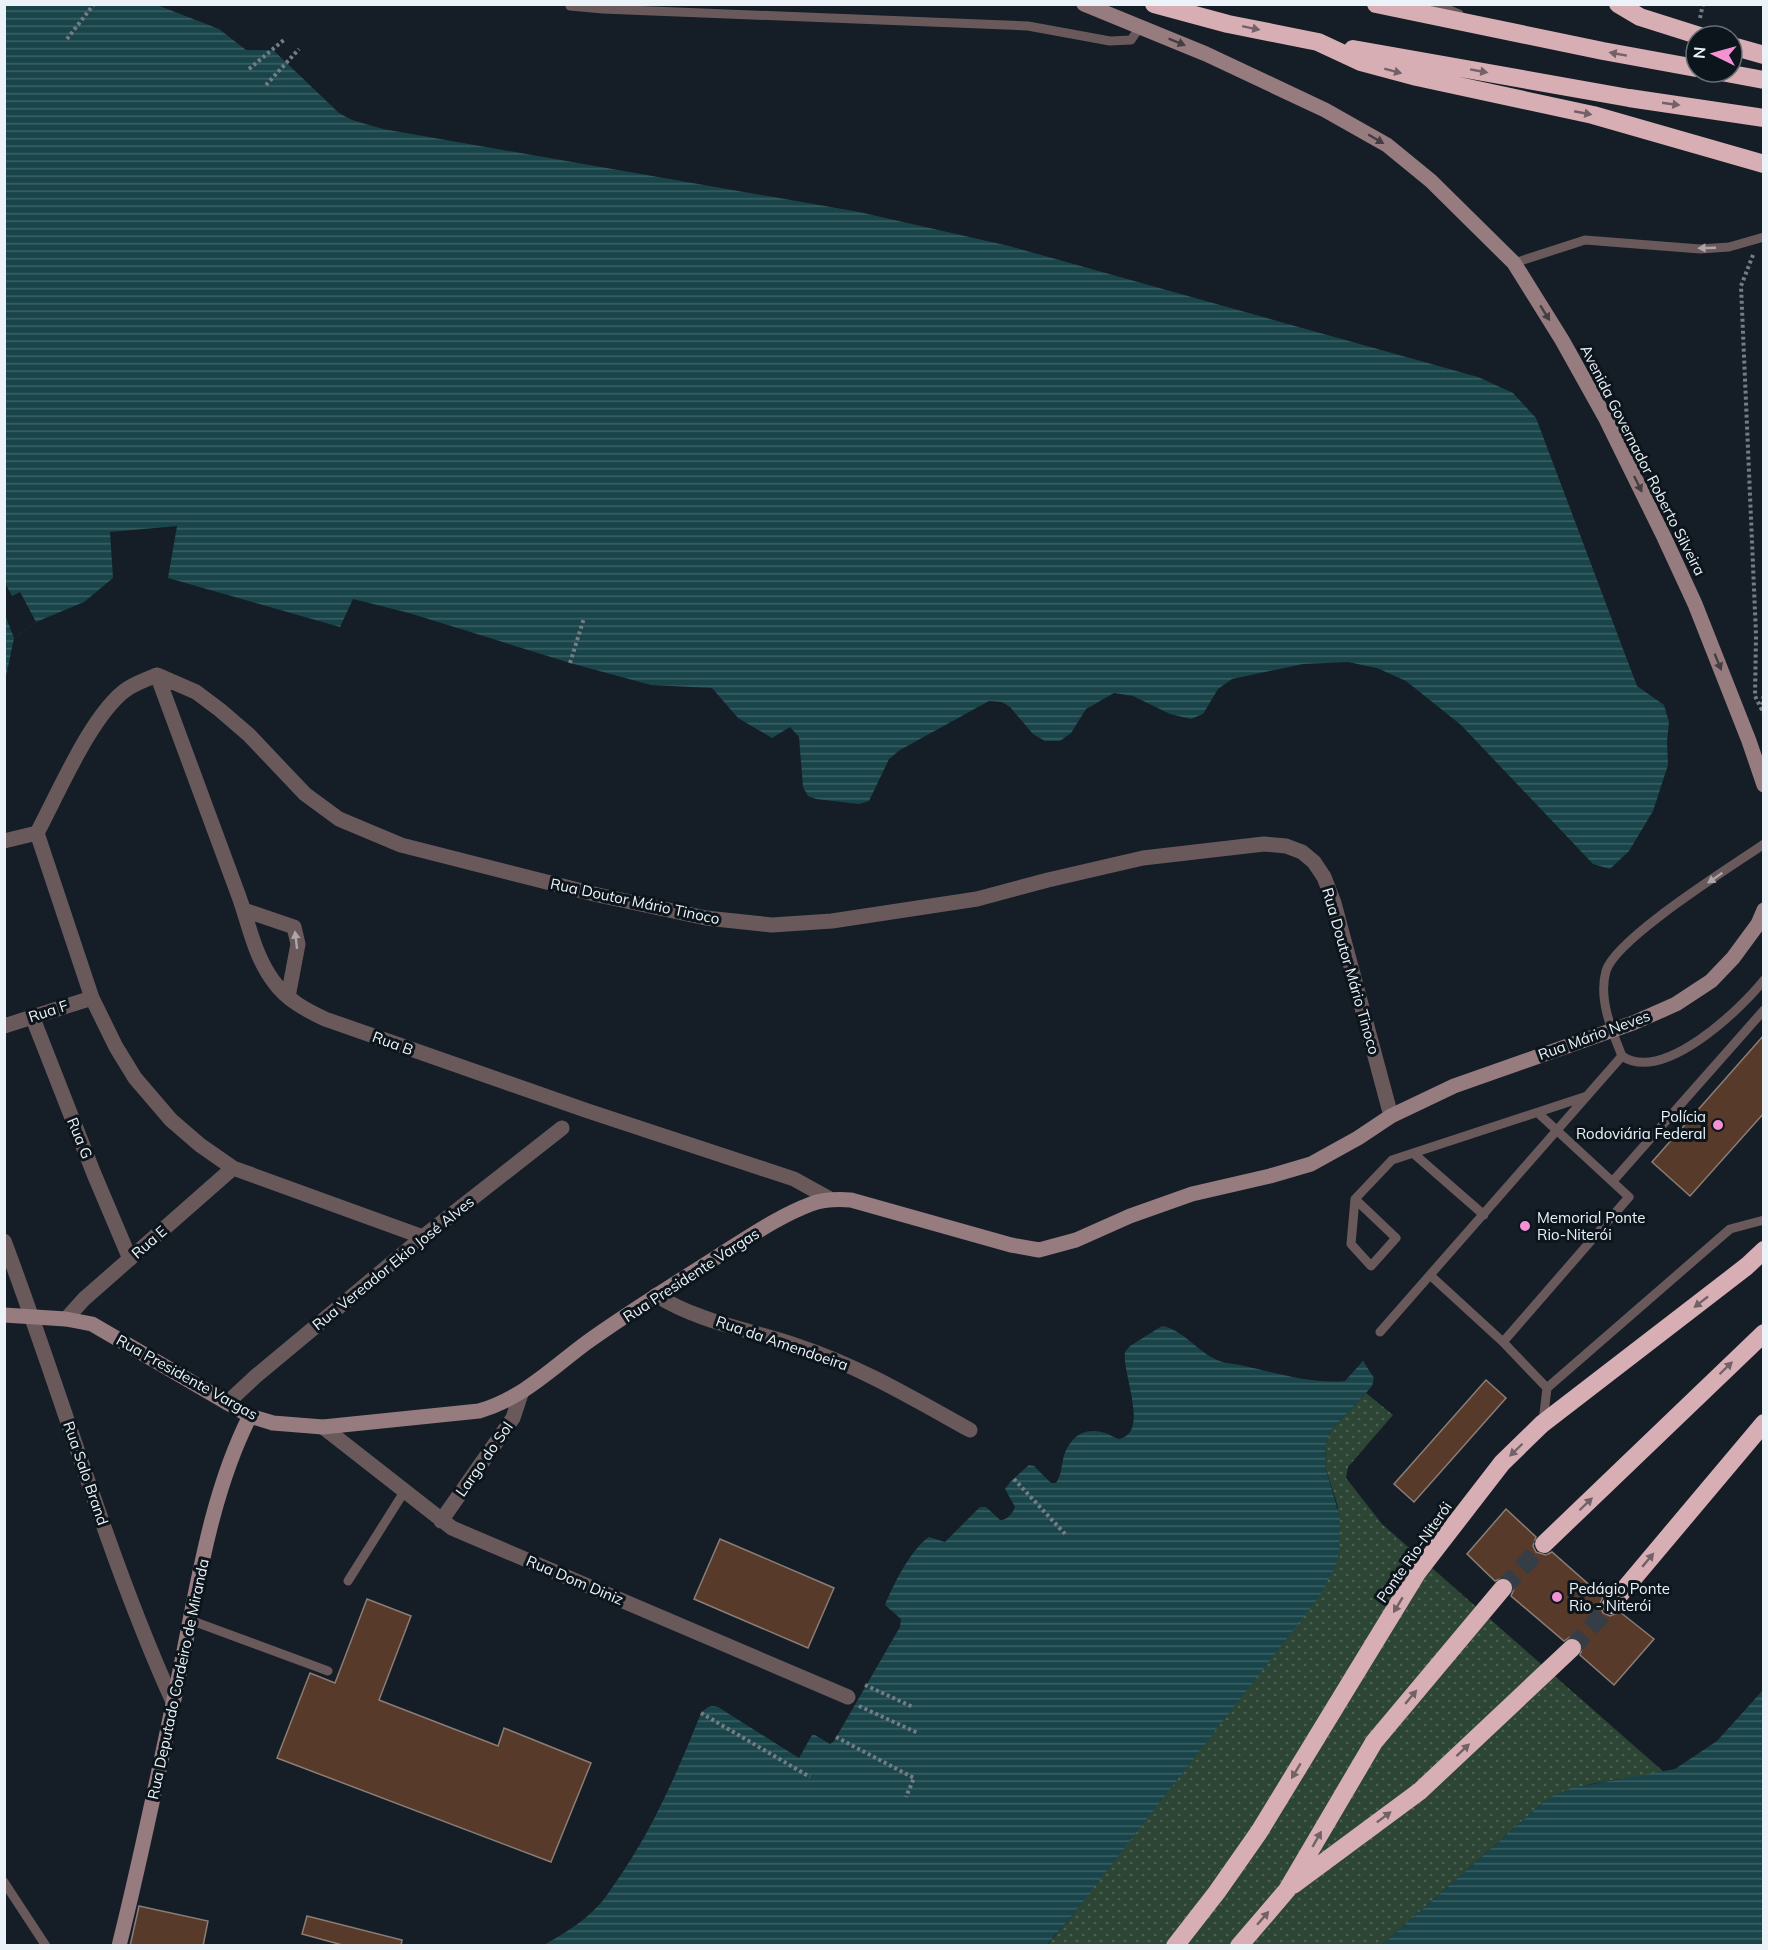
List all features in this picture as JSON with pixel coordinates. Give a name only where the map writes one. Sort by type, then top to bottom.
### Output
[{"type":"highway","points":[[1154,4],[1228,24],[1318,42],[1629,98],[1764,118]]},
{"type":"highway","points":[[1376,4],[1506,32],[1684,66]]},
{"type":"highway","points":[[1618,4],[1640,17],[1684,31]]},
{"type":"highway","points":[[1318,42],[1361,62],[1593,115],[1764,164]]},
{"type":"highway","points":[[1744,49],[1764,55]]},
{"type":"highway","points":[[1744,76],[1764,80]]},
{"type":"highway","name":"Ponte Rio-Niterói","points":[[1174,1946],[1217,1892],[1259,1832],[1417,1574],[1502,1463],[1542,1424],[1755,1264],[1764,1250]]},
{"type":"highway","points":[[1544,1544],[1764,1333]]},
{"type":"highway","points":[[1611,1605],[1764,1423]]},
{"type":"highway","points":[[1239,1946],[1287,1890],[1374,1742],[1503,1588]]},
{"type":"highway","points":[[1287,1890],[1420,1791],[1572,1648]]},
{"type":"street","name":"Avenida Governador Roberto Silveira","points":[[1084,4],[1206,54],[1325,110],[1387,145],[1431,181],[1514,263],[1562,340],[1594,398],[1664,537],[1695,604],[1764,785]]},
{"type":"street","points":[[157,675],[126,689],[107,708],[88,735],[37,833],[92,998],[116,1047],[135,1078],[171,1120],[200,1145],[233,1168],[423,1237]]},
{"type":"street","name":"Rua B","points":[[157,675],[261,962],[274,983],[288,997],[306,1010],[325,1019],[588,1112],[794,1179],[830,1199]]},
{"type":"street","name":"Rua Doutor Mário Tinoco","points":[[157,675],[196,692],[220,710],[249,735],[305,794],[339,819],[411,848],[598,895],[706,918],[772,925],[832,921],[977,899],[1048,879],[1143,858],[1264,844],[1286,846],[1302,852],[1314,862],[1324,877],[1334,903],[1391,1116]]},
{"type":"street","points":[[4,842],[37,833]]},
{"type":"street","points":[[244,910],[294,927],[298,944],[288,997]]},
{"type":"street","name":"Rua Mário Neves","points":[[1391,1116],[1454,1086],[1612,1031],[1676,1004],[1711,981],[1734,958],[1758,924],[1764,910]]},
{"type":"street","name":"Rua F","points":[[4,1026],[92,998]]},
{"type":"street","name":"Rua G","points":[[32,1016],[130,1259]]},
{"type":"street","name":"Rua Presidente Vargas","points":[[4,1314],[85,1322],[101,1329],[250,1416],[273,1423],[324,1427],[480,1411],[521,1394],[586,1343],[656,1295],[767,1226],[812,1203],[830,1199],[866,1203],[968,1234],[1039,1250],[1076,1240],[1130,1216],[1192,1194],[1311,1164],[1358,1138],[1391,1116]]},
{"type":"street","name":"Rua Vereador Ekio José Alves","points":[[227,1403],[256,1376],[423,1237],[562,1128]]},
{"type":"street","name":"Rua E","points":[[66,1319],[84,1299],[233,1168]]},
{"type":"street","name":"Rua Salo Brand","points":[[4,1241],[33,1316],[124,1584],[173,1702]]},
{"type":"street","name":"Rua da Amendoeira","points":[[656,1295],[677,1308],[798,1346],[867,1373],[970,1430]]},
{"type":"street","name":"Largo do Sol","points":[[441,1521],[513,1418],[521,1394]]},
{"type":"street","name":"Rua Deputado Cordeiro de Miranda","points":[[119,1946],[136,1878],[190,1620],[220,1492],[228,1463],[250,1416]]},
{"type":"street","name":"Rua Dom Diniz","points":[[324,1427],[452,1528],[851,1700]]},
{"type":"lane","points":[[1435,4],[1506,32]]},
{"type":"lane","points":[[570,6],[1028,26],[1110,41],[1131,40],[1140,27]]},
{"type":"lane","points":[[1514,263],[1585,240],[1700,249],[1729,247],[1762,237]]},
{"type":"lane","points":[[1764,844],[1649,923],[1618,951],[1606,969],[1603,989],[1612,1031],[1622,1056],[1637,1063],[1647,1062],[1682,1050],[1703,1037],[1726,1019],[1764,980]]},
{"type":"lane","points":[[1613,1181],[1764,1010]]},
{"type":"lane","points":[[1380,1332],[1622,1056]]},
{"type":"lane","points":[[1354,1199],[1396,1238],[1371,1266],[1351,1244],[1354,1199],[1392,1160],[1587,1096]]},
{"type":"lane","points":[[1503,1342],[1629,1197],[1538,1113]]},
{"type":"lane","points":[[1413,1153],[1484,1215]]},
{"type":"lane","points":[[1542,1424],[1547,1388],[1730,1228],[1764,1220]]},
{"type":"lane","points":[[1431,1276],[1503,1342],[1547,1388]]},
{"type":"lane","points":[[348,1581],[404,1492]]},
{"type":"lane","points":[[190,1620],[328,1671]]},
{"type":"lane","points":[[4,1882],[46,1946]]},
{"type":"path","points":[[67,39],[94,4]]},
{"type":"path","points":[[249,69],[285,39]]},
{"type":"path","points":[[266,85],[299,50]]},
{"type":"path","points":[[1762,237],[1741,286],[1756,635],[1755,696],[1763,712]]},
{"type":"path","points":[[570,663],[584,618]]},
{"type":"path","points":[[1763,712],[1764,691]]},
{"type":"path","points":[[1014,1479],[1066,1535]]},
{"type":"path","points":[[865,1685],[913,1707]]},
{"type":"path","points":[[851,1700],[918,1733]]},
{"type":"path","points":[[701,1713],[810,1777]]},
{"type":"path","points":[[836,1737],[914,1778],[906,1797]]},
{"type":"shaded area","points":[[5,5],[157,5],[219,29],[246,50],[273,50],[339,113],[352,120],[383,129],[859,212],[1009,246],[1478,377],[1513,393],[1536,418],[1637,686],[1664,705],[1669,722],[1668,765],[1653,811],[1629,851],[1610,869],[1593,864],[1461,725],[1406,681],[1377,668],[1348,662],[1303,664],[1232,679],[1218,689],[1203,714],[1191,719],[1170,714],[1133,696],[1114,693],[1086,709],[1071,733],[1060,741],[1045,741],[1033,734],[1010,707],[1002,702],[989,701],[900,750],[889,759],[869,801],[859,804],[816,799],[808,796],[803,787],[799,737],[790,727],[772,738],[738,718],[712,688],[651,685],[570,663],[409,613],[353,599],[340,627],[168,578],[177,526],[110,532],[113,578],[84,602],[36,622],[14,638],[5,681]]},
{"type":"shaded area","points":[[1162,1326],[1176,1331],[1207,1354],[1224,1362],[1295,1377],[1333,1382],[1345,1381],[1363,1361],[1374,1378],[1372,1386],[1331,1430],[1326,1444],[1325,1466],[1340,1517],[1339,1554],[1319,1597],[1047,1945],[544,1945],[588,1916],[616,1882],[653,1821],[701,1713],[707,1708],[718,1707],[799,1758],[812,1735],[830,1744],[834,1741],[900,1627],[901,1619],[885,1605],[898,1578],[916,1550],[929,1537],[945,1542],[980,1507],[986,1507],[1000,1520],[1007,1518],[1015,1507],[1005,1489],[1011,1481],[1029,1465],[1034,1466],[1051,1483],[1056,1483],[1068,1447],[1081,1434],[1094,1431],[1119,1439],[1128,1434],[1133,1426],[1134,1415],[1125,1352],[1130,1346]]},
{"type":"shaded area","points":[[1366,1393],[1393,1415],[1348,1467],[1346,1478],[1382,1524],[1665,1773],[1584,1786],[1569,1790],[1540,1805],[1382,1945],[1047,1946],[1071,1917],[1339,1554],[1338,1507],[1325,1466],[1326,1444],[1331,1430]]},
{"type":"shaded area","points":[[1763,1690],[1763,1945],[1382,1945],[1554,1795],[1571,1788],[1675,1769],[1717,1741]]},
{"type":"pier","points":[[5,583],[12,596],[20,592],[36,622],[14,638],[5,615]]},
{"type":"building","name":"Polícia Rodoviária Federal","points":[[1764,1035],[1764,1113],[1690,1196],[1652,1162]]},
{"type":"building","points":[[1486,1380],[1506,1398],[1414,1502],[1394,1484]]},
{"type":"building","name":"Pedágio Ponte Rio - Niterói","points":[[1506,1509],[1536,1537],[1533,1546],[1536,1552],[1546,1555],[1552,1552],[1603,1597],[1600,1604],[1603,1613],[1610,1616],[1620,1612],[1654,1639],[1614,1685],[1580,1655],[1583,1646],[1580,1640],[1570,1637],[1564,1641],[1511,1596],[1514,1589],[1511,1580],[1504,1577],[1495,1581],[1467,1554]]},
{"type":"building","points":[[720,1539],[834,1588],[808,1648],[694,1599]]},
{"type":"building","points":[[367,1599],[411,1616],[379,1700],[498,1746],[504,1728],[591,1763],[551,1862],[277,1758],[310,1673],[335,1683]]},
{"type":"building","points":[[139,1906],[208,1921],[203,1946],[130,1946]]},
{"type":"building","points":[[307,1916],[402,1940],[401,1946],[346,1946],[302,1934]]},
{"type":"tunnel","points":[[1503,1588],[1544,1544]]},
{"type":"tunnel","points":[[1572,1648],[1611,1605]]},
{"type":"place","name":"Polícia Rodoviária Federal","points":[[1718,1125]]},
{"type":"place","name":"Memorial Ponte Rio-Niterói","points":[[1525,1226]]},
{"type":"place","name":"Pedágio Ponte Rio - Niterói","points":[[1557,1597]]}]
